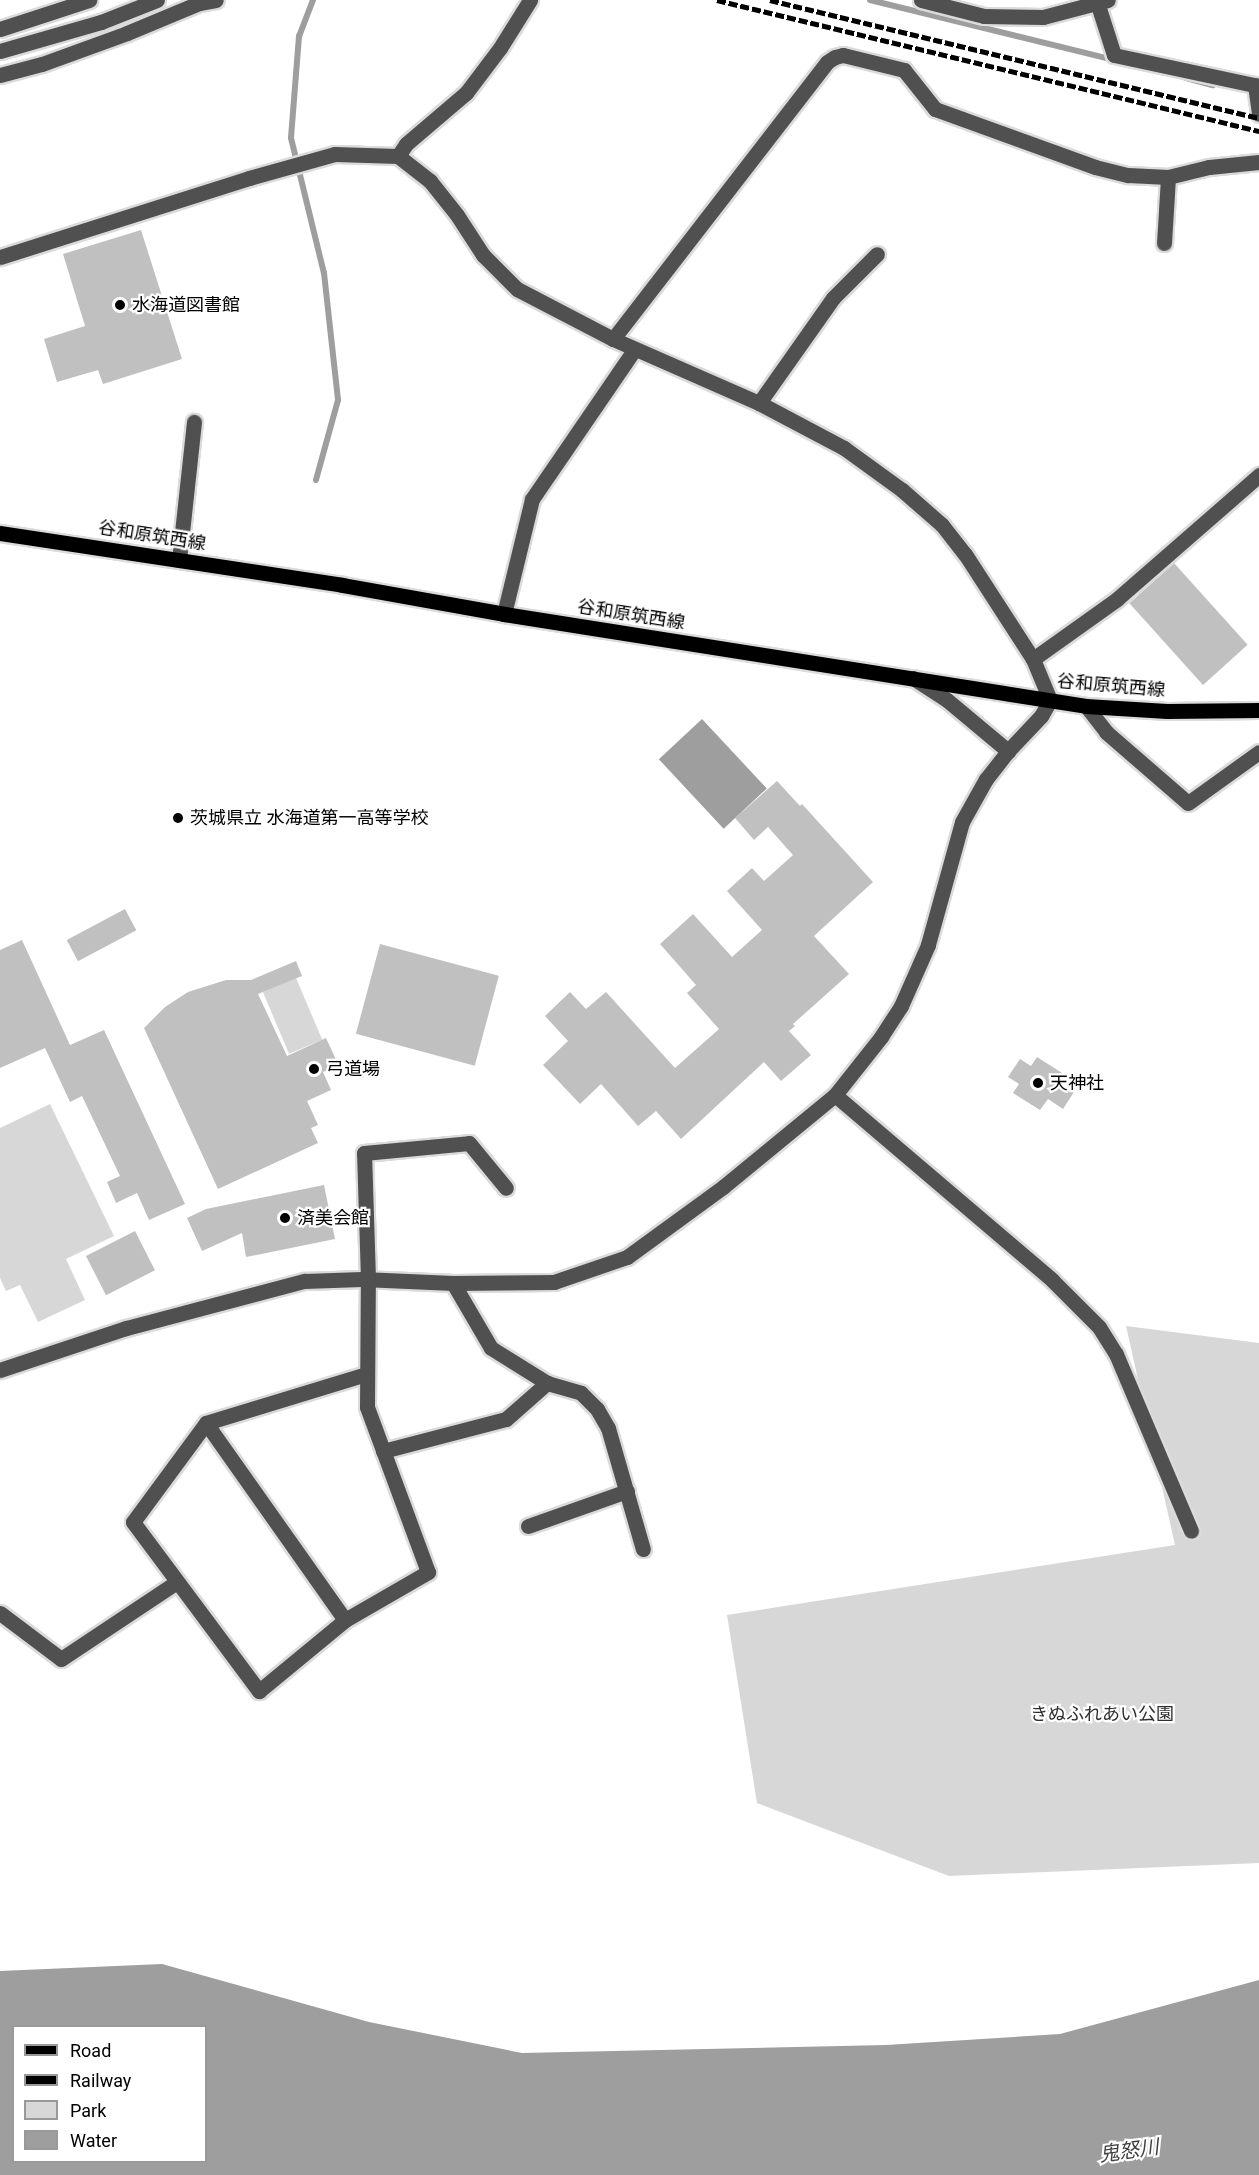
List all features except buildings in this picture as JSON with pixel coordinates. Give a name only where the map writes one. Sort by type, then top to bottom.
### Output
[{"type":"main road","name":"谷和原筑西線","points":[[0,533],[342,585],[504,615],[910,676],[1086,706],[1167,711],[1259,710]]},
{"type":"street","points":[[0,29],[89,0]]},
{"type":"street","points":[[6,50],[101,22],[157,0]]},
{"type":"street","points":[[0,75],[42,64],[117,37],[198,2],[211,3],[216,0]]},
{"type":"street","points":[[398,156],[406,144],[466,93],[500,48],[531,0]]},
{"type":"street","points":[[921,0],[984,16],[1042,17],[1103,2],[1114,55],[1257,85],[1259,114]]},
{"type":"street","points":[[613,339],[827,62],[835,57],[843,55],[904,70],[935,109],[1017,141],[1095,167],[1128,175],[1168,177],[1209,167],[1259,162]]},
{"type":"street","points":[[0,257],[325,156],[360,153],[398,156],[430,181],[457,215],[483,255],[503,277],[537,302],[634,350],[759,403],[844,448],[903,490],[942,525],[965,555],[1033,659],[1050,700],[1031,728],[1008,751],[986,779],[962,822],[928,945],[901,1006],[881,1037],[835,1095],[723,1187],[627,1257],[554,1282],[368,1279],[304,1281],[126,1328],[0,1370]]},
{"type":"street","points":[[1164,243],[1168,177]]},
{"type":"street","points":[[759,403],[833,298],[877,254]]},
{"type":"street","points":[[504,615],[531,500],[634,350]]},
{"type":"street","points":[[179,560],[194,422]]},
{"type":"street","points":[[1033,659],[1126,591],[1259,475]]},
{"type":"street","points":[[910,676],[947,700],[1008,751]]},
{"type":"street","points":[[1086,706],[1106,732],[1188,803],[1259,752]]},
{"type":"street","points":[[835,1095],[1052,1280],[1099,1327],[1116,1354],[1191,1531]]},
{"type":"street","points":[[366,1374],[206,1423],[133,1522],[259,1691],[345,1620],[428,1572],[367,1407],[368,1279],[364,1153],[469,1143],[506,1188]]},
{"type":"street","points":[[453,1282],[491,1348],[548,1383],[581,1393],[597,1409],[608,1428],[643,1549]]},
{"type":"street","points":[[383,1451],[506,1419],[548,1383]]},
{"type":"street","points":[[206,1423],[345,1620]]},
{"type":"street","points":[[528,1526],[627,1491]]},
{"type":"street","points":[[0,1613],[61,1659],[177,1582]]},
{"type":"green space","points":[[296,978],[322,1040],[289,1054],[263,992]]},
{"type":"green space","points":[[50,1104],[114,1236],[66,1259],[85,1300],[38,1322],[20,1285],[6,1291],[0,1278],[0,1128]]},
{"type":"green space","name":"きぬふれあい公園","points":[[1126,1326],[1259,1343],[1259,1863],[949,1876],[757,1803],[727,1615],[1175,1545]]},
{"type":"water","points":[[702,719],[767,788],[724,829],[659,759]]},
{"type":"water","name":"鬼怒川","points":[[162,1964],[369,2022],[522,2053],[886,2045],[1060,2034],[1259,1980],[1259,2175],[0,2175],[0,1971]]},
{"type":"waterway","points":[[313,0],[299,36],[291,138],[324,273],[338,400],[316,480]]},
{"type":"waterway","points":[[870,0],[1115,60]]},
{"type":"waterway","points":[[1186,78],[1213,85]]},
{"type":"railway","points":[[717,0],[1259,131]]},
{"type":"railway","points":[[770,0],[1259,118]]},
{"type":"place","name":"水海道図書館","points":[[120,305]]},
{"type":"place","name":"茨城県立 水海道第一高等学校","points":[[178,818]]},
{"type":"place","name":"弓道場","points":[[314,1069]]},
{"type":"place","name":"天神社","points":[[1038,1083]]},
{"type":"place","name":"済美会館","points":[[285,1218]]}]
